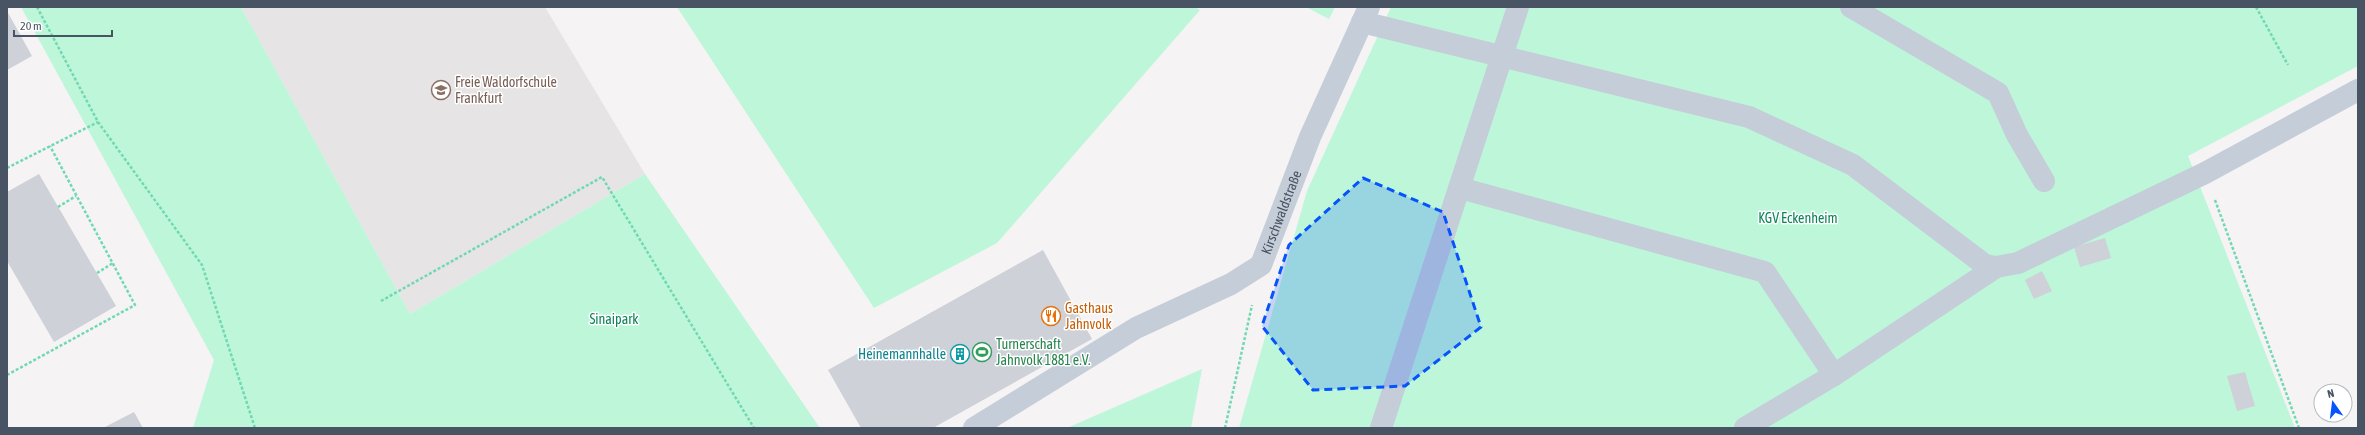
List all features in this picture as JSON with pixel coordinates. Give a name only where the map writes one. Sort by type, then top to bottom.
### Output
[{"type":"lane","points":[[1381,428],[1503,58],[1518,7]]},
{"type":"lane","points":[[1851,7],[1998,93],[2017,135],[2044,181]]},
{"type":"lane","points":[[1365,14],[1503,58],[1749,117],[1853,165],[1985,265],[1996,267],[2018,263],[2205,173],[2358,90]]},
{"type":"lane","name":"Kirschwaldstraße","points":[[1261,265],[1310,136],[1365,14]]},
{"type":"lane","points":[[1460,188],[1765,272],[1834,375]]},
{"type":"lane","points":[[974,428],[1124,335],[1231,284],[1261,265]]},
{"type":"lane","points":[[1744,428],[1834,375],[1996,267]]},
{"type":"path","points":[[37,7],[98,122],[202,265],[255,428]]},
{"type":"path","points":[[2256,7],[2288,65]]},
{"type":"path","points":[[7,168],[98,122]]},
{"type":"path","points":[[7,375],[136,305],[50,146]]},
{"type":"path","points":[[2205,173],[2298,428]]},
{"type":"path","points":[[381,301],[602,177],[754,428]]},
{"type":"path","points":[[58,207],[76,196]]},
{"type":"path","points":[[97,273],[113,263]]},
{"type":"path","name":"Kirschwaldstraße","points":[[1225,428],[1261,265]]},
{"type":"highlighted area","points":[[1363,178],[1443,212],[1481,327],[1405,386],[1313,390],[1262,326],[1289,245]]},
{"type":"shaded area","name":"Freie Waldorfschule Frankfurt","points":[[241,7],[545,7],[645,174],[410,314]]},
{"type":"green space","name":"Sinaipark","points":[[21,7],[241,7],[410,314],[645,174],[820,428],[193,428],[214,360]]},
{"type":"green space","points":[[677,7],[1195,7],[1200,10],[997,243],[874,308]]},
{"type":"green space","points":[[1306,7],[1335,7],[1329,19]]},
{"type":"green space","name":"KGV Eckenheim","points":[[1391,7],[2358,7],[2358,66],[2188,156],[2295,428],[1239,428],[1307,191]]},
{"type":"green space","points":[[1202,369],[1191,428],[1067,428]]},
{"type":"building","points":[[7,11],[32,56],[7,70]]},
{"type":"building","points":[[39,174],[116,306],[54,342],[7,261],[7,192]]},
{"type":"building","points":[[2105,238],[2111,258],[2080,267],[2074,247]]},
{"type":"building","name":"Heinemannhalle","points":[[1043,250],[1092,339],[933,428],[861,428],[828,370]]},
{"type":"building","points":[[2042,271],[2052,291],[2034,299],[2025,280]]},
{"type":"building","points":[[2245,372],[2255,406],[2237,411],[2227,376]]},
{"type":"building","points":[[134,412],[143,428],[103,428]]},
{"type":"place","name":"Freie Waldorfschule Frankfurt","points":[[441,90]]},
{"type":"place","name":"Gasthaus Jahnvolk","points":[[1051,316]]},
{"type":"place","name":"Turnerschaft Jahnvolk 1881 e.V.","points":[[982,352]]},
{"type":"place","name":"Heinemannhalle","points":[[960,354]]}]
